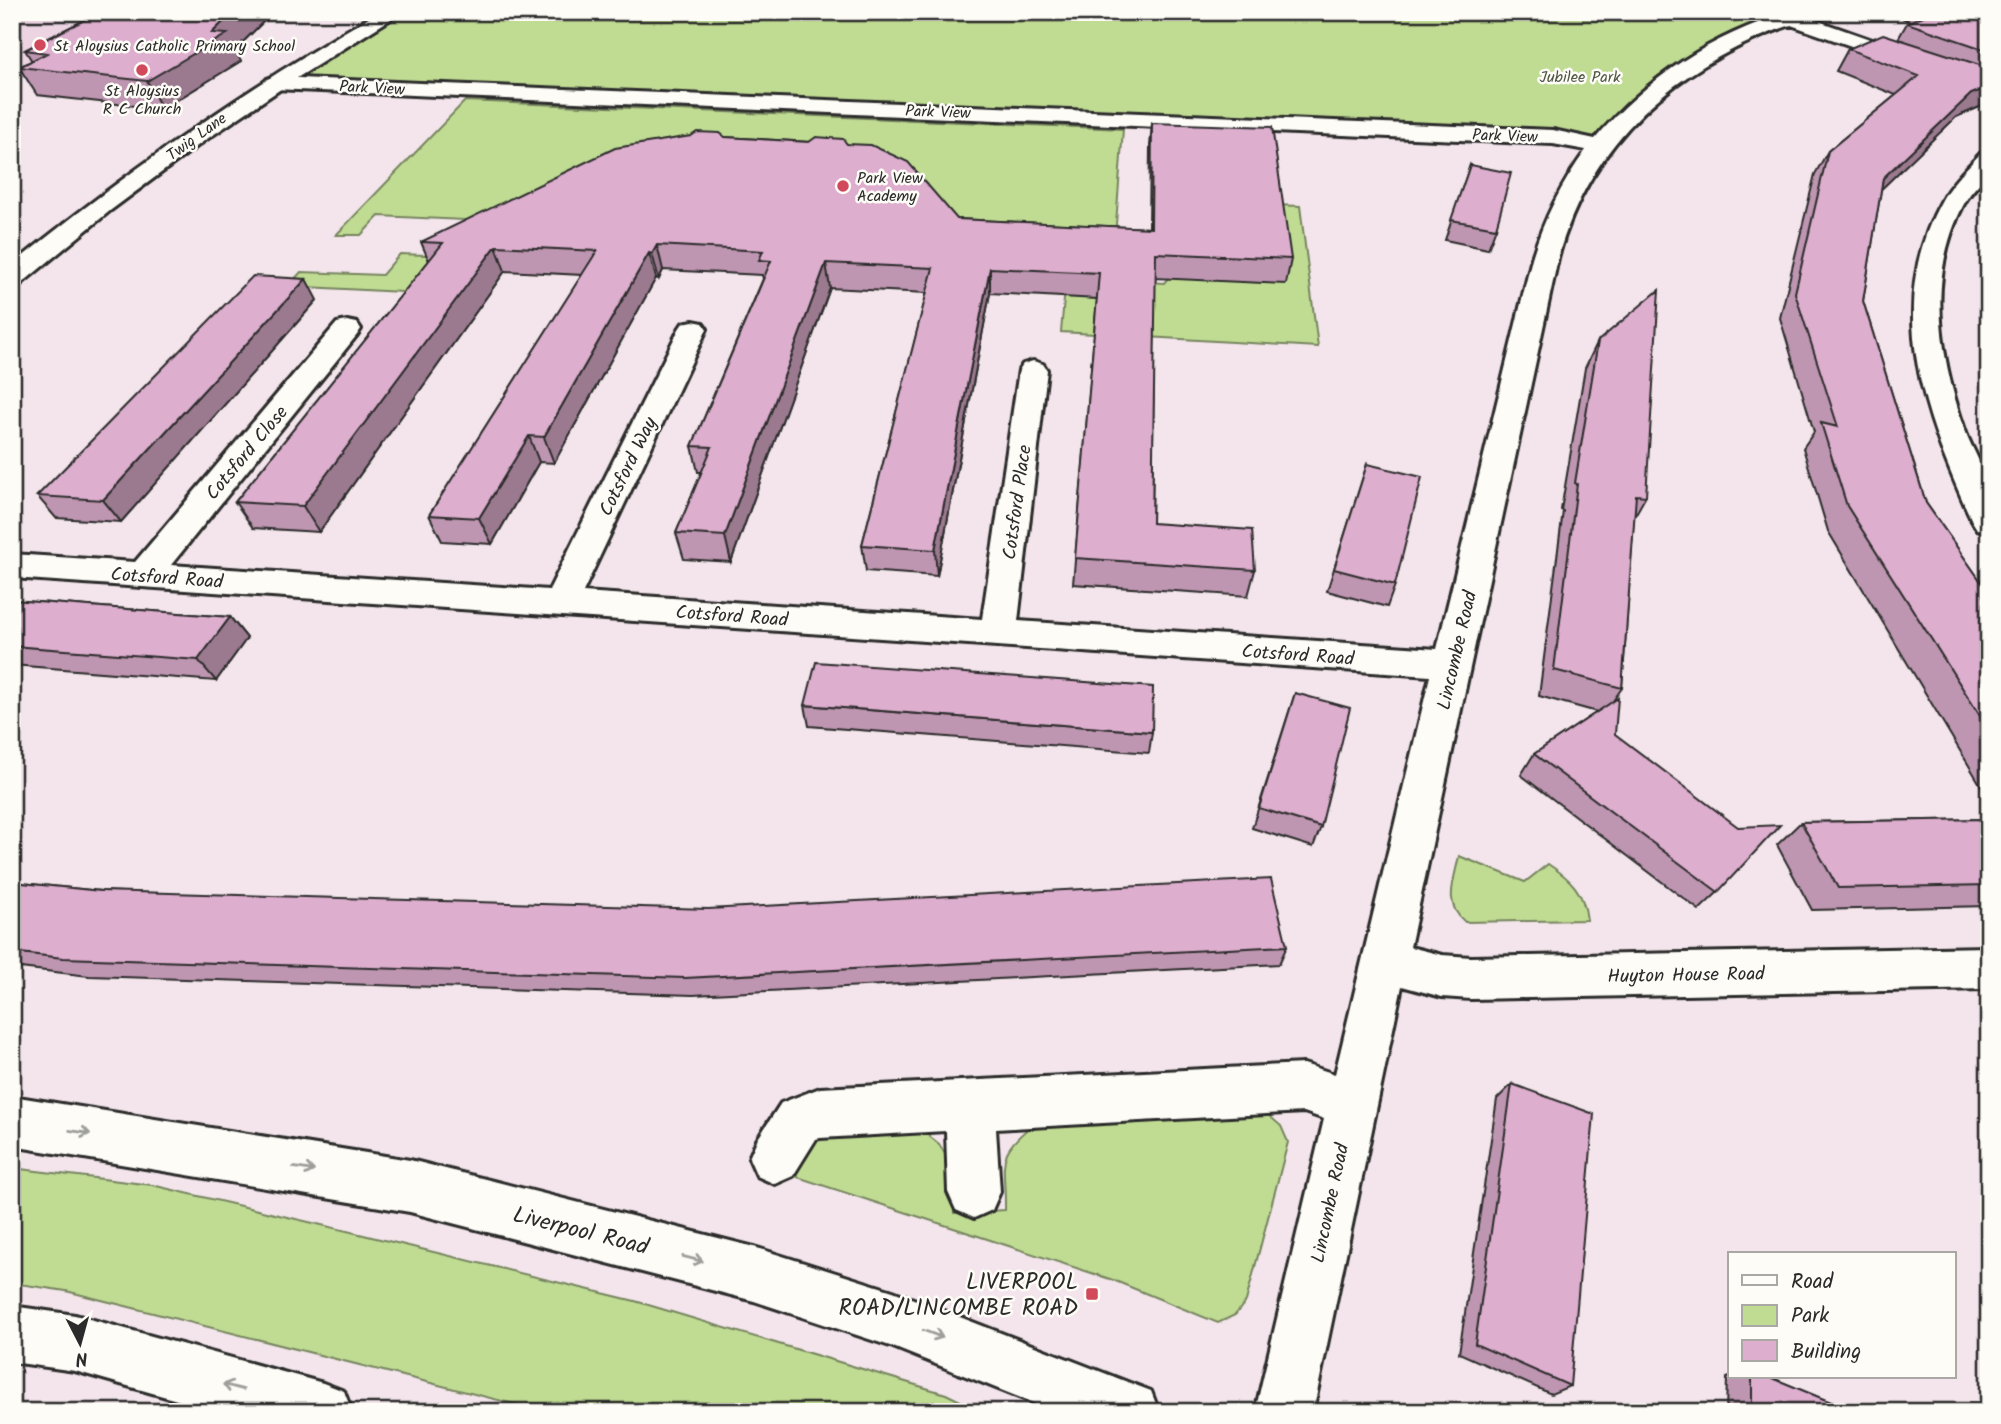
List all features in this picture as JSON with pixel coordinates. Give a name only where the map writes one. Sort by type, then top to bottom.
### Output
[{"type":"main road","name":"Twig Lane","points":[[12,278],[107,202],[274,83],[393,12]]},
{"type":"main road","points":[[1800,15],[1989,88]]},
{"type":"main road","name":"Lincombe Road","points":[[1284,1412],[1351,1104],[1545,258],[1559,215],[1602,147],[1643,103],[1686,66],[1721,47],[1800,15]]},
{"type":"main road","name":"Park View","points":[[274,83],[1553,137],[1602,147]]},
{"type":"main road","points":[[1989,158],[1960,189],[1941,226],[1928,272],[1925,298],[1928,356],[1936,393],[1949,436],[1989,521]]},
{"type":"main road","name":"Cotsford Close","points":[[144,575],[347,329]]},
{"type":"main road","name":"Cotsford Way","points":[[560,603],[693,329]]},
{"type":"main road","name":"Cotsford Place","points":[[999,634],[1033,370]]},
{"type":"main road","name":"Cotsford Road","points":[[12,566],[1452,664]]},
{"type":"main road","name":"Huyton House Road","points":[[1384,961],[1442,976],[1471,978],[1989,968]]},
{"type":"main road","points":[[775,1158],[799,1121],[820,1113],[1304,1088],[1351,1104]]},
{"type":"main road","points":[[970,1105],[974,1192]]},
{"type":"main road","name":"Liverpool Road","points":[[12,1121],[410,1186],[740,1271],[892,1319],[1130,1412]]},
{"type":"main road","points":[[12,1334],[75,1343],[323,1412]]},
{"type":"shaded area","name":"St Aloysius Catholic Primary School","points":[[12,12],[124,12],[12,78]]},
{"type":"green space","name":"Jubilee Park","points":[[394,12],[1796,12],[1687,66],[1602,147],[1583,142],[274,83]]},
{"type":"green space","points":[[465,101],[1123,129],[1114,251],[379,216],[361,235],[336,235]]},
{"type":"green space","points":[[1229,203],[1300,206],[1318,347],[1061,332],[1065,288],[1098,279],[1164,283]]},
{"type":"green space","points":[[400,254],[450,256],[422,293],[288,286],[301,272],[382,275]]},
{"type":"green space","points":[[1459,856],[1525,882],[1548,864],[1575,887],[1583,902],[1587,920],[1465,922],[1458,915],[1452,900]]},
{"type":"green space","points":[[1258,1106],[1281,1126],[1288,1142],[1246,1301],[1235,1315],[1218,1323],[1113,1280],[788,1174],[799,1154],[817,1139],[834,1132],[924,1132],[939,1144],[948,1159],[953,1175],[954,1213],[1005,1210],[1004,1170],[1007,1152],[1035,1123]]},
{"type":"green space","points":[[12,1168],[152,1185],[635,1301],[946,1394],[983,1412],[546,1412],[66,1291],[12,1283]]},
{"type":"building","points":[[100,12],[233,12],[212,33],[227,34],[147,81],[19,67],[47,53],[25,50]]},
{"type":"building","points":[[1932,12],[1989,12],[1989,51],[1907,23]]},
{"type":"building","points":[[1883,34],[1989,68],[1989,87],[1971,94],[1883,178],[1863,301],[1926,503],[1989,593],[1989,730],[1847,506],[1821,423],[1838,427],[1795,293],[1828,151],[1919,76],[1848,49]]},
{"type":"building","points":[[1152,123],[1272,127],[1291,259],[1156,253],[1152,523],[1252,530],[1255,570],[1075,558],[1099,273],[990,268],[935,550],[862,545],[933,268],[826,263],[725,536],[676,533],[712,447],[692,446],[771,261],[759,260],[763,251],[657,245],[652,254],[649,253],[544,437],[529,436],[479,518],[429,515],[597,251],[496,246],[303,506],[235,502],[443,243],[421,242],[615,148],[691,136],[697,132],[720,133],[725,137],[809,142],[816,137],[843,139],[847,144],[871,145],[908,162],[957,219],[1151,228]]},
{"type":"building","points":[[1470,165],[1511,173],[1496,228],[1451,220]]},
{"type":"building","points":[[253,276],[306,279],[103,500],[37,496]]},
{"type":"building","points":[[1659,290],[1646,496],[1636,495],[1622,688],[1554,670],[1575,483],[1598,341]]},
{"type":"building","points":[[1367,464],[1422,477],[1395,585],[1334,569]]},
{"type":"building","points":[[12,600],[230,617],[198,660],[12,646]]},
{"type":"building","points":[[816,662],[1153,687],[1152,732],[805,705]]},
{"type":"building","points":[[1295,693],[1350,708],[1321,827],[1259,808]]},
{"type":"building","points":[[1618,698],[1615,734],[1738,827],[1780,825],[1718,892],[1534,754]]},
{"type":"building","points":[[1989,819],[1989,885],[1838,888],[1801,822]]},
{"type":"building","points":[[1271,879],[1287,946],[685,978],[63,958],[12,952],[12,882],[101,891],[708,909]]},
{"type":"building","points":[[1512,1084],[1594,1114],[1570,1386],[1475,1344]]},
{"type":"building","points":[[1752,1378],[1772,1378],[1855,1412],[1752,1412]]},
{"type":"place","name":"St Aloysius Catholic Primary School","points":[[40,45]]},
{"type":"place","name":"St Aloysius R C Church","points":[[142,70]]},
{"type":"place","name":"Park View Academy","points":[[843,186]]},
{"type":"place","name":"LIVERPOOL ROAD/LINCOMBE ROAD","points":[[1092,1294]]}]
